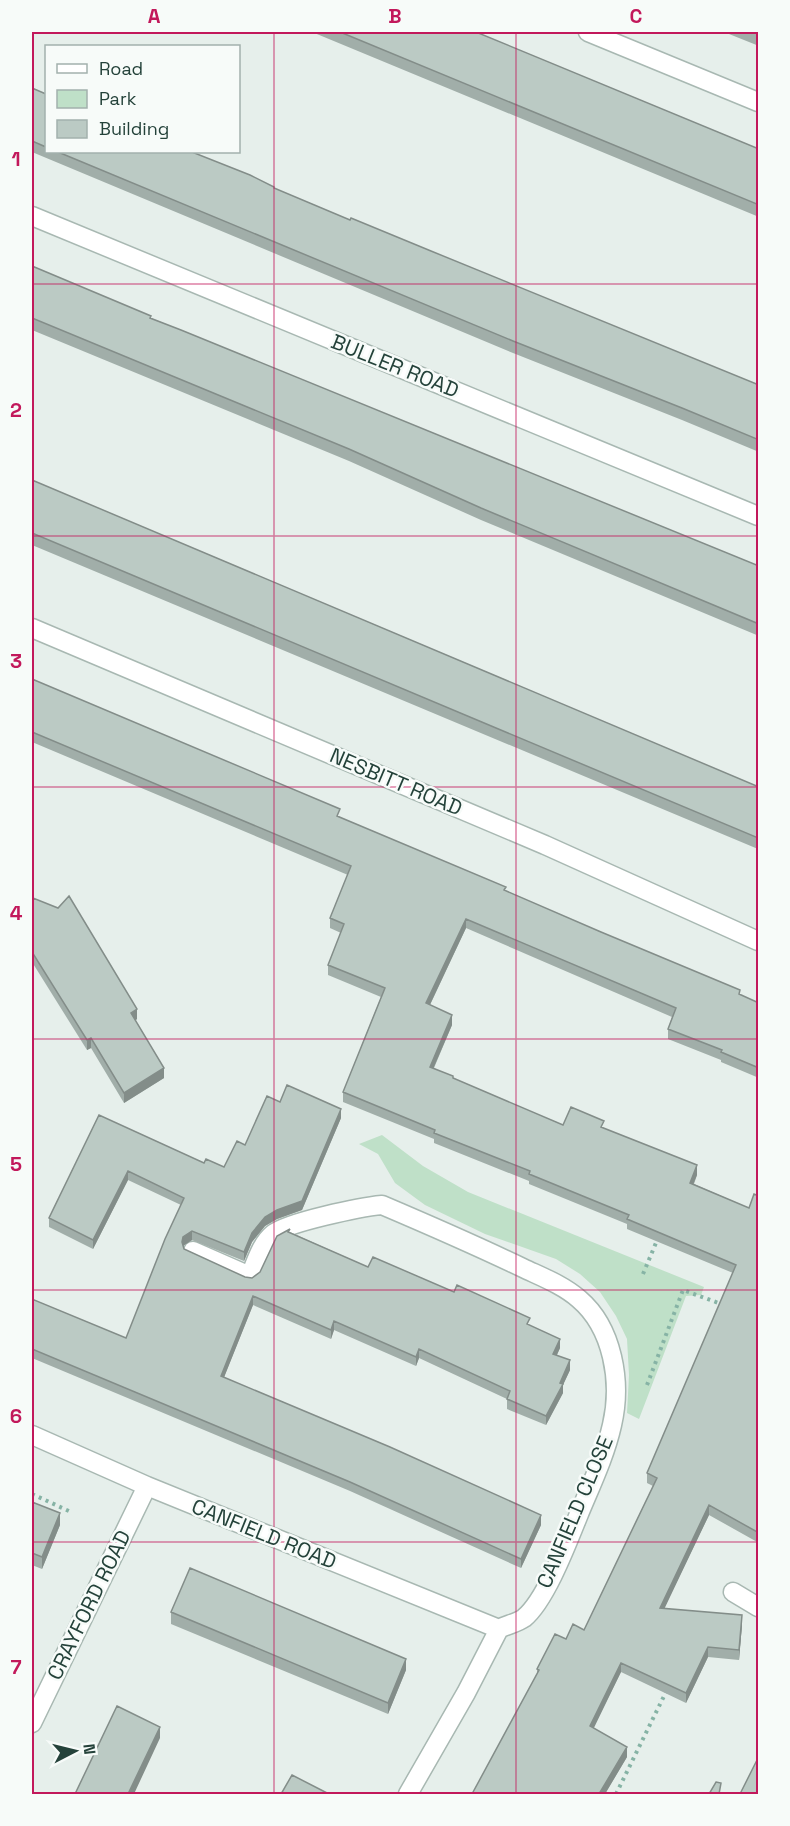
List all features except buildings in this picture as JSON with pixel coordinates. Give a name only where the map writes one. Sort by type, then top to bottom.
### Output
[{"type":"street","points":[[588,32],[759,102]]},
{"type":"street","name":"BULLER ROAD","points":[[32,216],[759,516]]},
{"type":"street","name":"NESBITT ROAD","points":[[32,628],[535,841],[759,941]]},
{"type":"street","name":"CANFIELD CLOSE","points":[[192,1251],[250,1276],[268,1239],[283,1228],[364,1207],[382,1205],[495,1254],[573,1294],[594,1315],[606,1336],[611,1353],[615,1380],[612,1424],[600,1463],[554,1570],[523,1618],[499,1629]]},
{"type":"street","name":"CANFIELD ROAD","points":[[32,1435],[147,1486],[499,1629]]},
{"type":"street","name":"CRAYFORD ROAD","points":[[32,1723],[147,1486]]},
{"type":"street","points":[[733,1592],[759,1607]]},
{"type":"street","points":[[408,1794],[466,1693],[499,1629]]},
{"type":"path","points":[[643,1274],[659,1235]]},
{"type":"path","points":[[644,1394],[683,1290],[726,1306]]},
{"type":"path","points":[[32,1494],[71,1512]]},
{"type":"path","points":[[616,1794],[671,1682]]},
{"type":"green space","points":[[382,1135],[423,1166],[468,1192],[704,1287],[701,1295],[686,1296],[639,1419],[627,1413],[629,1375],[627,1339],[616,1316],[600,1292],[580,1274],[556,1259],[485,1234],[425,1205],[395,1183],[378,1154],[359,1144]]}]
